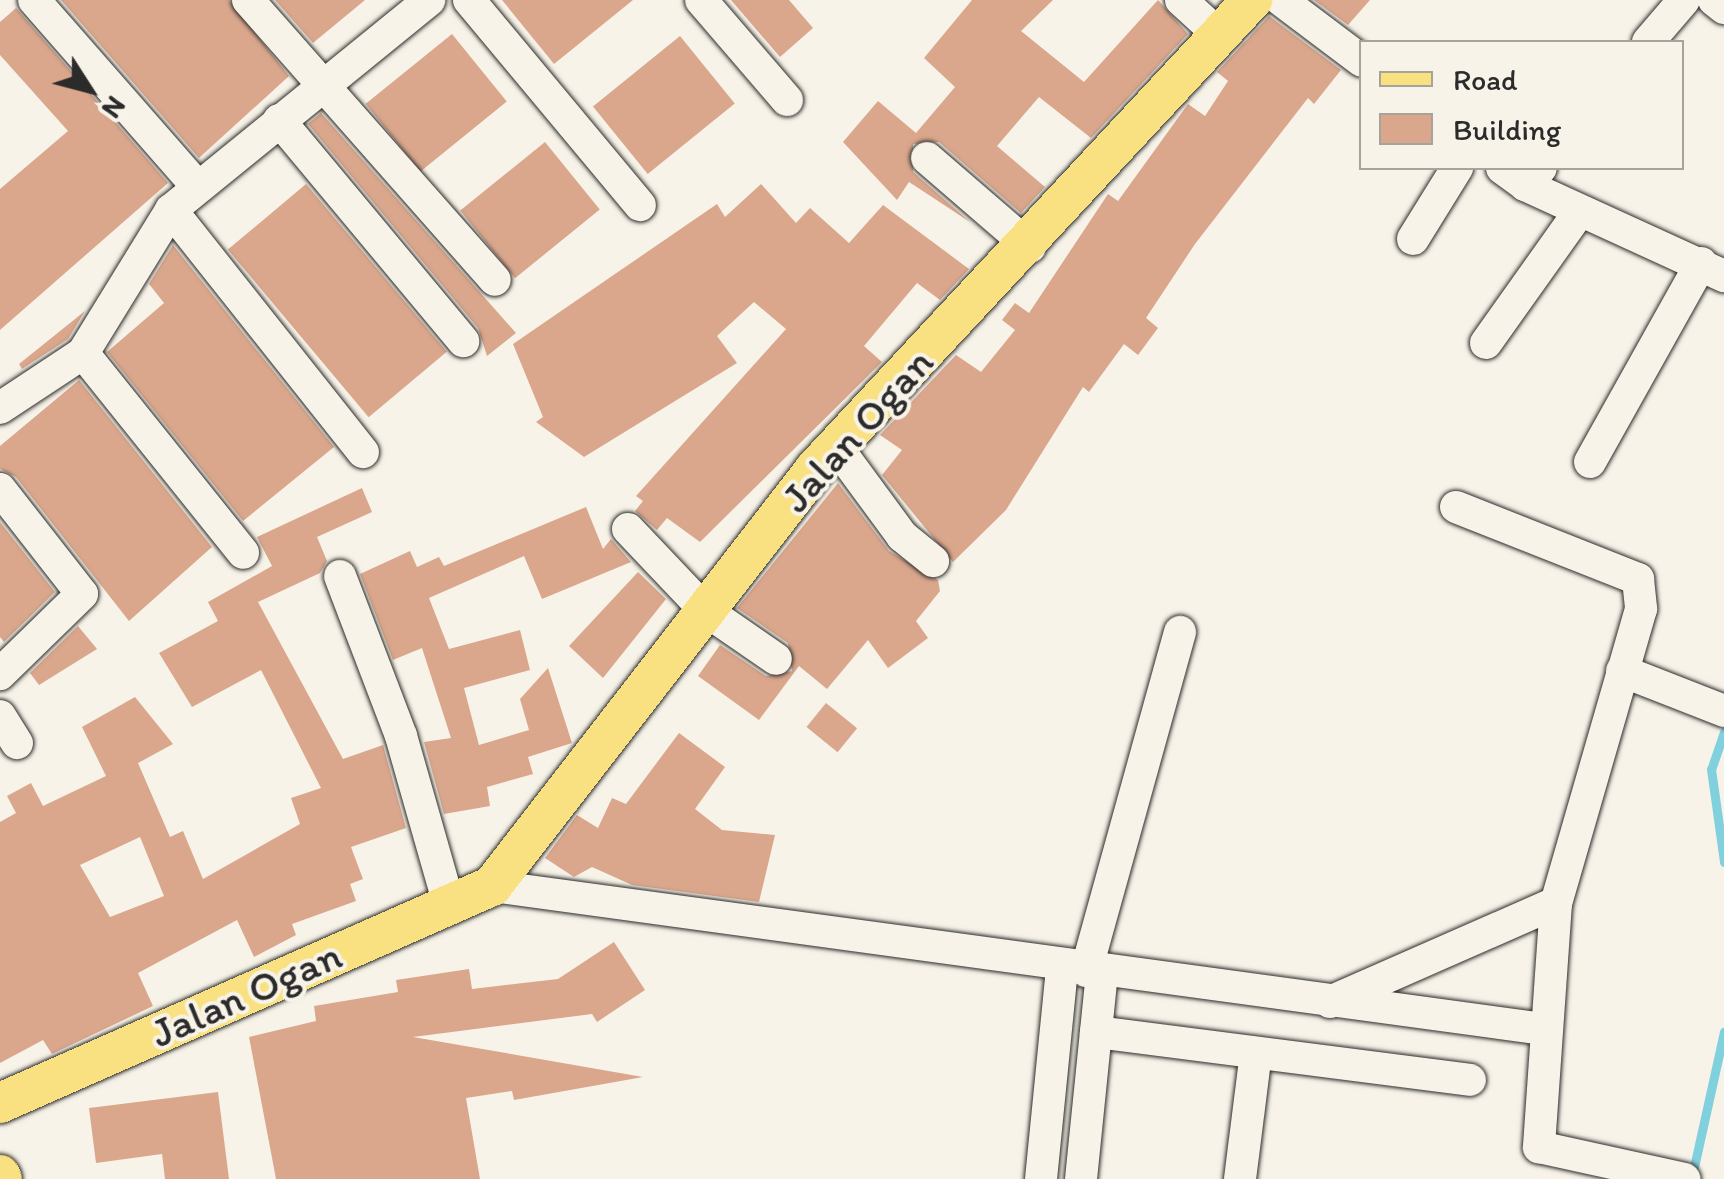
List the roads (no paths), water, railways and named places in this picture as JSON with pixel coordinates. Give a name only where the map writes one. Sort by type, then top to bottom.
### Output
[{"type":"main road","name":"Jalan Ogan","points":[[0,1103],[492,886],[836,446],[1030,247],[1252,0]]},
{"type":"street","points":[[34,0],[197,186]]},
{"type":"street","points":[[248,0],[495,280]]},
{"type":"street","points":[[4,395],[83,353],[171,210],[428,0]]},
{"type":"street","points":[[468,0],[640,204]]},
{"type":"street","points":[[701,0],[787,100]]},
{"type":"street","points":[[1181,0],[1218,34]]},
{"type":"street","points":[[1281,0],[1359,59]]},
{"type":"street","points":[[1650,40],[1684,0]]},
{"type":"street","points":[[1714,0],[1724,8]]},
{"type":"street","points":[[279,120],[463,341]]},
{"type":"street","points":[[927,158],[1030,247]]},
{"type":"street","points":[[1412,240],[1456,170]]},
{"type":"street","points":[[1523,173],[1580,212],[1712,270],[1590,462]]},
{"type":"street","points":[[171,210],[363,452]]},
{"type":"street","points":[[1486,343],[1580,212]]},
{"type":"street","points":[[83,353],[243,553]]},
{"type":"street","points":[[836,446],[902,536],[933,561]]},
{"type":"street","points":[[0,489],[82,594],[0,674]]},
{"type":"street","points":[[1456,507],[1638,579],[1641,610],[1556,904],[1537,1163],[1669,1178]]},
{"type":"street","points":[[628,529],[705,610],[776,660]]},
{"type":"street","points":[[340,576],[402,736],[449,905]]},
{"type":"street","points":[[1041,1179],[1083,971],[1180,632]]},
{"type":"street","points":[[1622,671],[1716,709]]},
{"type":"street","points":[[492,886],[1083,971],[1544,1029]]},
{"type":"street","points":[[1330,1002],[1556,904]]},
{"type":"street","points":[[1081,1179],[1096,1032],[1083,971]]},
{"type":"street","points":[[1096,1032],[1470,1080]]},
{"type":"street","points":[[1240,1179],[1256,1053]]},
{"type":"waterway","points":[[1724,732],[1711,769],[1724,862]]},
{"type":"waterway","points":[[1692,1176],[1724,1032]]}]
